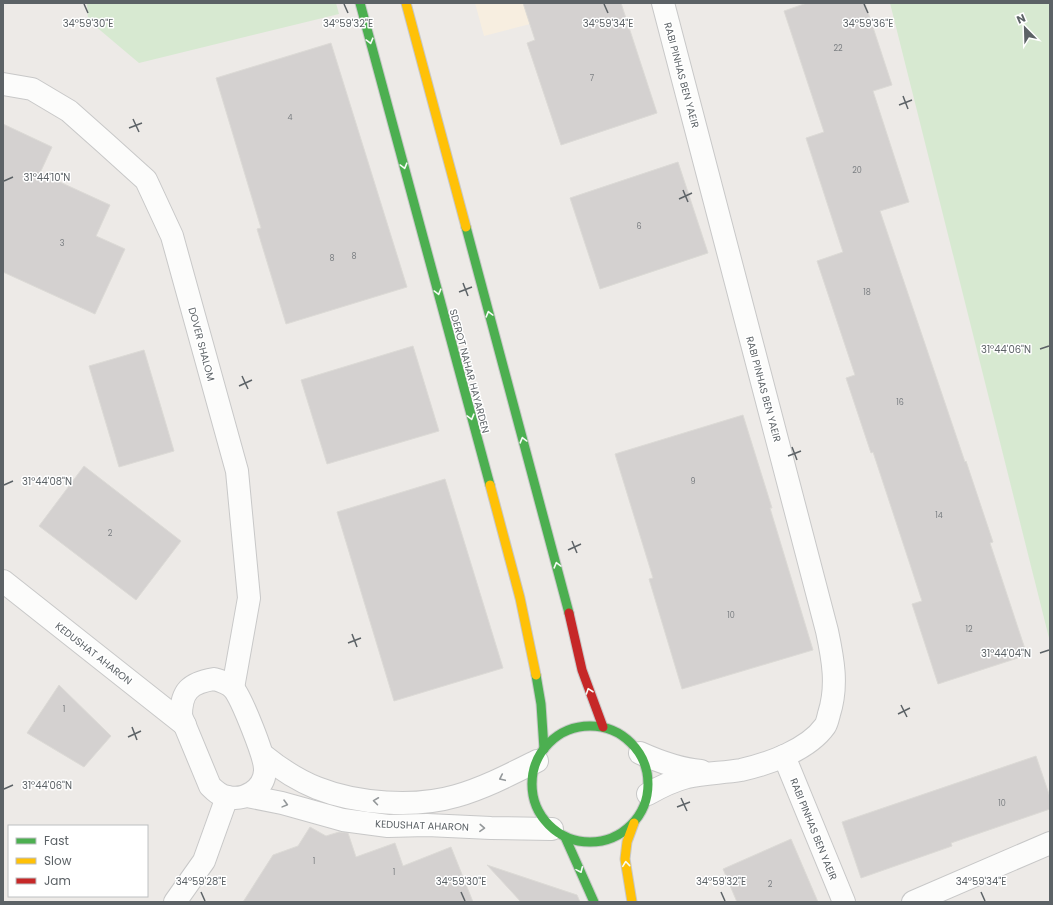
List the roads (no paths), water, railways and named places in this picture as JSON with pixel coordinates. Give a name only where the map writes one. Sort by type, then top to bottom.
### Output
[{"type":"main road","name":"SDEROT NAHAR HAYARDEN","points":[[360,3],[520,598],[530,642],[541,704],[541,755]]},
{"type":"main road","points":[[406,3],[563,587],[582,670],[603,728]]},
{"type":"main road","points":[[594,902],[559,833],[543,818],[536,804],[532,790],[533,775],[541,755],[556,738],[571,730],[587,726],[603,728],[617,733],[630,741],[640,754],[646,766],[648,794],[643,810],[634,823],[627,842],[625,859],[632,902]]},
{"type":"main road","points":[[559,833],[583,842],[602,841],[619,834],[634,823]]},
{"type":"street","name":"RABI PINHAS BEN YAEIR","points":[[648,794],[666,784],[686,777],[741,770],[784,756],[810,741],[826,725],[832,705],[835,678],[827,631],[664,3]]},
{"type":"street","name":"DOVER SHALOM","points":[[3,84],[32,89],[69,111],[104,142],[146,180],[172,236],[236,471],[249,598],[233,688]]},
{"type":"street","name":"KEDUSHAT AHARON","points":[[3,581],[185,725]]},
{"type":"street","points":[[214,679],[224,682],[233,688],[239,697],[263,755],[265,772],[262,782],[256,790],[237,797],[218,793],[210,786],[181,716],[181,705],[184,695],[191,687],[200,681],[214,679]]},
{"type":"street","name":"RABI PINHAS BEN YAEIR","points":[[640,754],[687,770],[716,773]]},
{"type":"street","points":[[263,755],[275,765],[297,779],[318,788],[347,797],[384,802],[424,802],[455,796],[484,786],[541,755]]},
{"type":"street","name":"RABI PINHAS BEN YAEIR","points":[[784,756],[844,902]]},
{"type":"street","points":[[175,902],[204,861],[237,797]]},
{"type":"street","name":"KEDUSHAT AHARON","points":[[237,797],[282,802],[343,820],[388,826],[427,825],[559,833]]},
{"type":"street","points":[[912,902],[1050,843]]}]
